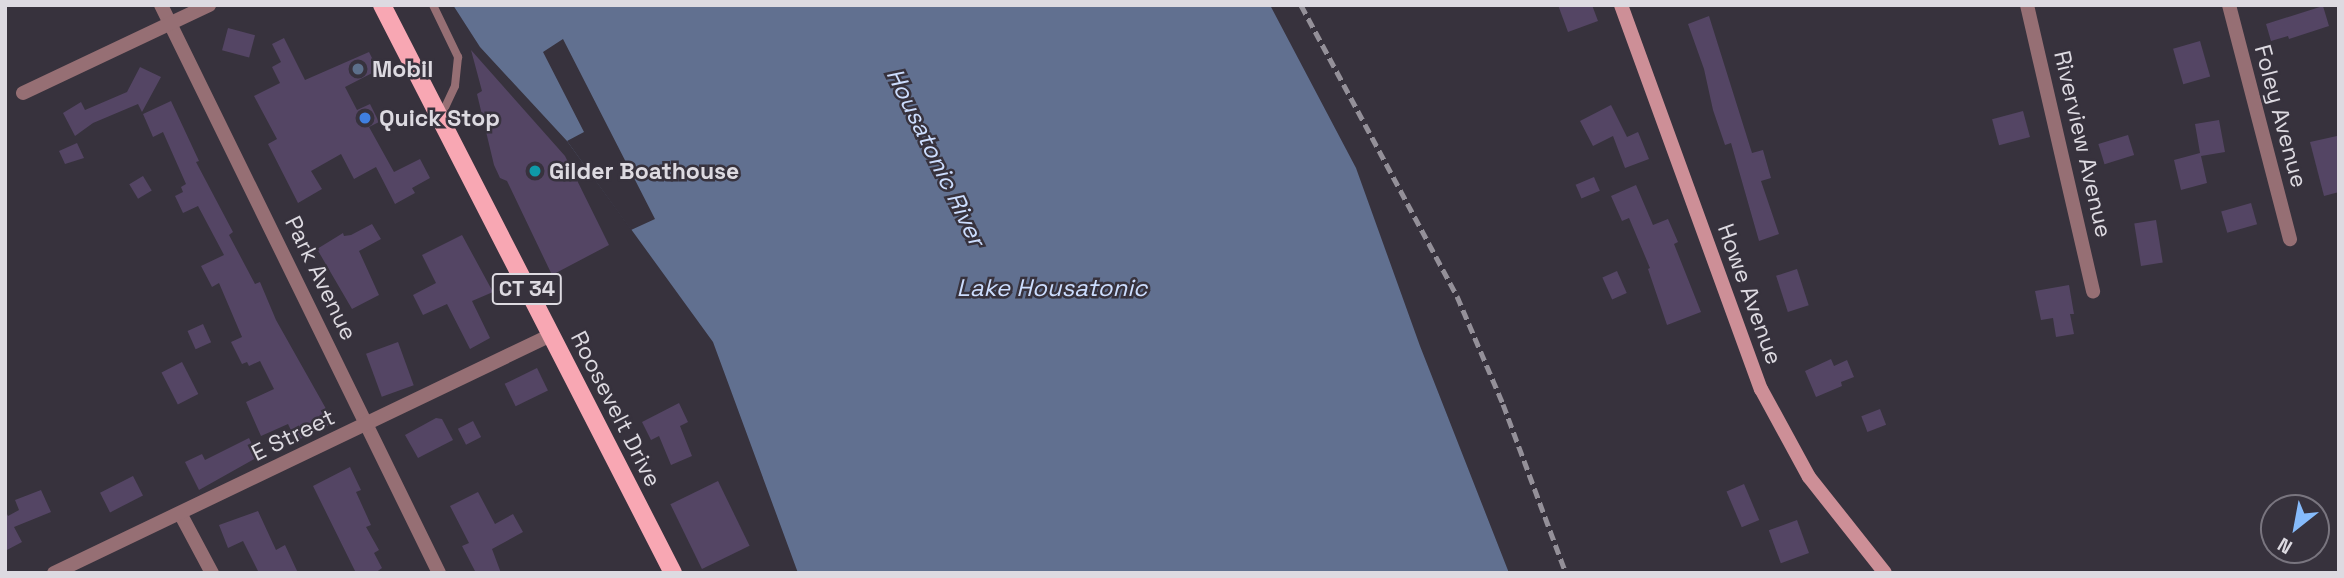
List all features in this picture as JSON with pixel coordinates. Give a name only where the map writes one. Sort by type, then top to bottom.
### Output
[{"type":"main road","name":"Roosevelt Drive","points":[[382,5],[673,573]]},
{"type":"main road","name":"Howe Avenue","points":[[1620,5],[1762,389],[1809,477],[1885,573]]},
{"type":"street","name":"Park Avenue","points":[[161,5],[439,573]]},
{"type":"street","points":[[23,93],[209,5]]},
{"type":"street","name":"Riverview Avenue","points":[[2027,5],[2093,292]]},
{"type":"street","name":"Foley Avenue","points":[[2229,5],[2290,239]]},
{"type":"street","name":"E Street","points":[[54,573],[181,515],[551,335]]},
{"type":"street","points":[[181,515],[212,573]]},
{"type":"lane","points":[[433,5],[458,57],[455,86],[440,118]]},
{"type":"water","name":"Lake Housatonic","points":[[453,5],[1270,5],[1356,168],[1420,346],[1509,573],[798,573],[713,342],[567,141],[480,47]]},
{"type":"pier","points":[[563,39],[655,219],[631,230],[567,141],[584,132],[543,52]]},
{"type":"building","points":[[1558,5],[1592,5],[1598,21],[1568,32]]},
{"type":"building","points":[[2323,6],[2329,26],[2289,39],[2288,36],[2271,41],[2266,24]]},
{"type":"building","points":[[1709,16],[1752,153],[1763,150],[1771,178],[1761,181],[1779,234],[1759,241],[1731,143],[1725,145],[1713,110],[1704,69],[1688,24]]},
{"type":"building","points":[[228,28],[255,35],[249,57],[222,50]]},
{"type":"building","points":[[284,38],[305,80],[369,52],[378,70],[345,87],[357,110],[370,104],[379,122],[369,127],[394,172],[420,159],[430,178],[412,188],[415,193],[395,204],[376,167],[354,179],[341,154],[311,171],[322,189],[298,203],[268,144],[277,139],[254,96],[280,83],[272,67],[281,62],[272,44]]},
{"type":"building","points":[[2200,41],[2210,77],[2183,84],[2173,49]]},
{"type":"building","name":"Gilder Boathouse","points":[[471,50],[565,156],[609,245],[552,275],[507,181],[500,178],[494,165],[477,94],[482,91]]},
{"type":"building","points":[[140,67],[161,77],[142,112],[138,104],[93,123],[75,136],[63,113],[81,102],[85,110],[127,92]]},
{"type":"building","points":[[171,101],[199,161],[196,162],[233,232],[229,235],[255,284],[260,282],[276,320],[334,423],[296,441],[288,424],[261,436],[246,402],[274,389],[260,361],[249,366],[247,362],[242,364],[231,342],[242,337],[219,283],[212,287],[201,266],[224,255],[198,206],[183,213],[175,196],[183,192],[181,187],[186,184],[163,132],[153,137],[143,114]]},
{"type":"building","points":[[1611,105],[1627,137],[1638,132],[1649,159],[1625,168],[1613,136],[1593,146],[1580,121]]},
{"type":"building","points":[[2023,111],[2030,137],[1999,145],[1992,119]]},
{"type":"building","points":[[2219,120],[2225,152],[2201,156],[2207,183],[2181,190],[2174,160],[2200,153],[2195,124]]},
{"type":"building","points":[[2128,135],[2134,155],[2104,164],[2098,144]]},
{"type":"building","points":[[2337,136],[2339,192],[2324,196],[2310,142]]},
{"type":"building","points":[[77,143],[84,158],[65,164],[59,151]]},
{"type":"building","points":[[143,176],[152,191],[138,199],[129,184]]},
{"type":"building","points":[[1594,177],[1600,191],[1581,199],[1576,185]]},
{"type":"building","points":[[1636,185],[1653,225],[1668,219],[1678,242],[1674,244],[1701,312],[1667,325],[1648,269],[1650,268],[1629,218],[1622,221],[1611,196]]},
{"type":"building","points":[[2251,203],[2257,224],[2227,233],[2221,212]]},
{"type":"building","points":[[2156,220],[2163,262],[2141,266],[2134,223]]},
{"type":"building","points":[[372,224],[381,239],[359,251],[379,295],[352,309],[317,249],[343,233],[344,236],[351,235]]},
{"type":"building","points":[[462,235],[493,292],[472,301],[490,338],[470,349],[447,304],[423,315],[413,295],[436,283],[422,255]]},
{"type":"building","points":[[1797,269],[1809,305],[1788,312],[1776,276]]},
{"type":"building","points":[[1617,271],[1627,293],[1612,299],[1602,278]]},
{"type":"building","points":[[2069,285],[2074,334],[2056,337],[2053,318],[2041,320],[2035,291]]},
{"type":"building","points":[[203,324],[211,342],[196,349],[187,331]]},
{"type":"building","points":[[398,342],[414,385],[382,397],[366,354]]},
{"type":"building","points":[[1831,359],[1834,366],[1847,360],[1854,377],[1841,382],[1842,386],[1816,397],[1805,371]]},
{"type":"building","points":[[182,362],[198,394],[178,405],[162,372]]},
{"type":"building","points":[[537,368],[548,390],[516,406],[505,384]]},
{"type":"building","points":[[679,403],[688,422],[680,426],[692,456],[671,465],[659,436],[651,440],[642,422]]},
{"type":"building","points":[[1880,409],[1886,425],[1867,432],[1861,416]]},
{"type":"building","points":[[436,418],[442,419],[453,440],[418,458],[405,435]]},
{"type":"building","points":[[473,421],[481,437],[466,445],[458,429]]},
{"type":"building","points":[[249,438],[258,457],[199,490],[185,462],[202,454],[205,460]]},
{"type":"building","points":[[350,467],[361,490],[356,492],[371,525],[366,527],[379,550],[374,553],[382,568],[375,573],[356,573],[313,486]]},
{"type":"building","points":[[133,476],[143,496],[110,512],[100,493]]},
{"type":"building","points":[[718,481],[750,546],[702,569],[670,504]]},
{"type":"building","points":[[1744,484],[1759,520],[1742,527],[1727,491]]},
{"type":"building","points":[[41,490],[51,512],[14,527],[22,542],[5,551],[5,510],[8,516],[19,510],[15,500]]},
{"type":"building","points":[[478,492],[495,524],[513,514],[523,532],[492,549],[501,573],[476,573],[462,546],[469,543],[450,506]]},
{"type":"building","points":[[258,511],[276,550],[285,545],[298,573],[259,573],[243,541],[228,548],[219,525]]},
{"type":"building","points":[[1797,520],[1809,553],[1781,563],[1769,530]]},
{"type":"railway","points":[[1301,5],[1457,296],[1503,404],[1566,573]]},
{"type":"place","name":"Mobil","points":[[358,69]]},
{"type":"place","name":"Quick Stop","points":[[365,118]]},
{"type":"place","name":"Gilder Boathouse","points":[[535,171]]},
{"type":"water label","name":"Housatonic River","points":[[936,157]]}]
